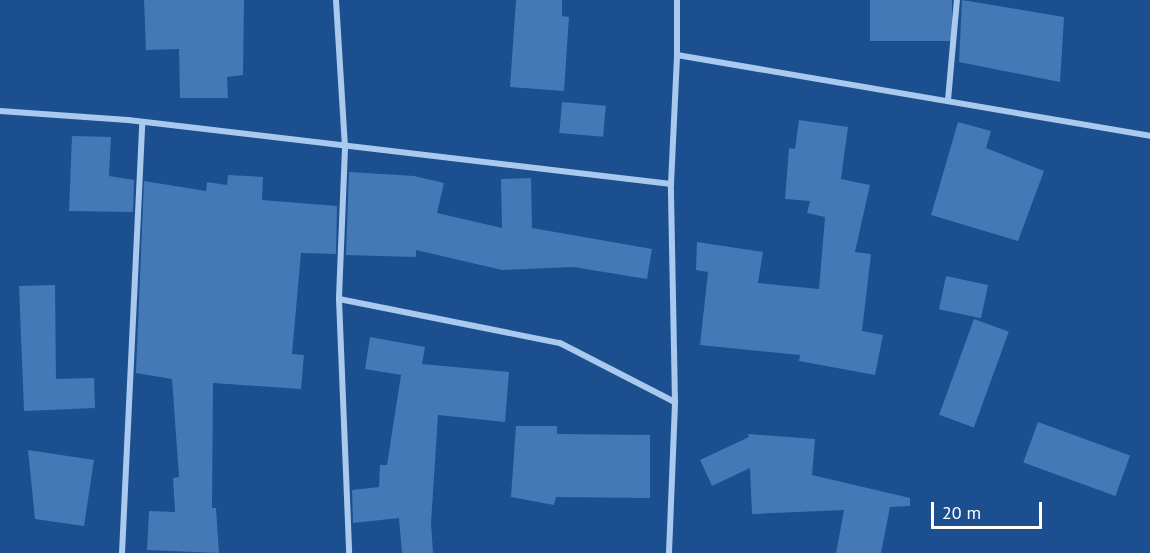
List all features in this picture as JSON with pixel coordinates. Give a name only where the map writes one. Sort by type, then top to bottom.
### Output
[{"type":"street","points":[[336,0],[345,148],[339,300],[349,553]]},
{"type":"street","points":[[669,553],[675,402],[671,184],[677,0]]},
{"type":"street","points":[[948,100],[957,0]]},
{"type":"street","points":[[677,55],[1150,136]]},
{"type":"street","points":[[0,111],[141,122],[345,148],[671,184]]},
{"type":"street","points":[[122,553],[141,122]]},
{"type":"street","points":[[339,300],[560,343],[675,402]]},
{"type":"building","points":[[144,0],[244,0],[243,75],[227,77],[228,98],[180,98],[179,49],[146,50]]},
{"type":"building","points":[[516,0],[562,0],[562,16],[569,17],[564,91],[510,87]]},
{"type":"building","points":[[870,0],[952,0],[952,41],[870,41]]},
{"type":"building","points":[[962,0],[1064,17],[1060,82],[959,62]]},
{"type":"building","points":[[562,102],[606,106],[603,137],[559,133]]},
{"type":"building","points":[[799,120],[848,127],[841,179],[870,185],[855,252],[871,254],[862,331],[883,335],[875,375],[799,361],[800,355],[700,345],[708,272],[696,270],[697,242],[763,252],[758,283],[819,289],[825,217],[807,213],[810,201],[785,199],[789,148],[795,149]]},
{"type":"building","points":[[958,122],[991,131],[986,148],[1044,171],[1018,241],[931,215]]},
{"type":"building","points":[[72,136],[111,137],[109,176],[134,180],[133,212],[69,211]]},
{"type":"building","points":[[349,172],[414,176],[444,183],[437,213],[502,228],[501,179],[531,178],[532,228],[652,249],[647,279],[573,267],[502,270],[416,250],[416,257],[346,255]]},
{"type":"building","points":[[228,175],[263,177],[262,200],[337,206],[336,254],[301,253],[292,354],[304,355],[301,389],[213,383],[212,508],[216,508],[219,553],[147,550],[149,511],[175,512],[173,478],[179,477],[172,379],[136,373],[144,181],[206,191],[207,182],[227,185]]},
{"type":"building","points":[[946,276],[988,285],[981,318],[939,309]]},
{"type":"building","points":[[55,285],[56,379],[94,378],[95,408],[24,411],[19,286]]},
{"type":"building","points":[[974,319],[1009,332],[974,428],[939,415]]},
{"type":"building","points":[[370,337],[425,347],[422,364],[509,372],[505,422],[438,415],[431,523],[433,553],[402,553],[399,518],[353,523],[352,490],[379,487],[380,465],[387,465],[401,375],[365,369]]},
{"type":"building","points":[[1038,422],[1130,456],[1115,496],[1023,462]]},
{"type":"building","points":[[516,426],[557,426],[557,434],[650,435],[650,498],[556,497],[554,505],[511,497]]},
{"type":"building","points":[[748,434],[815,439],[812,475],[910,498],[910,506],[890,507],[881,553],[836,553],[844,510],[752,514],[750,468],[712,486],[700,460],[749,437]]},
{"type":"building","points":[[28,450],[94,460],[84,526],[35,519]]}]
